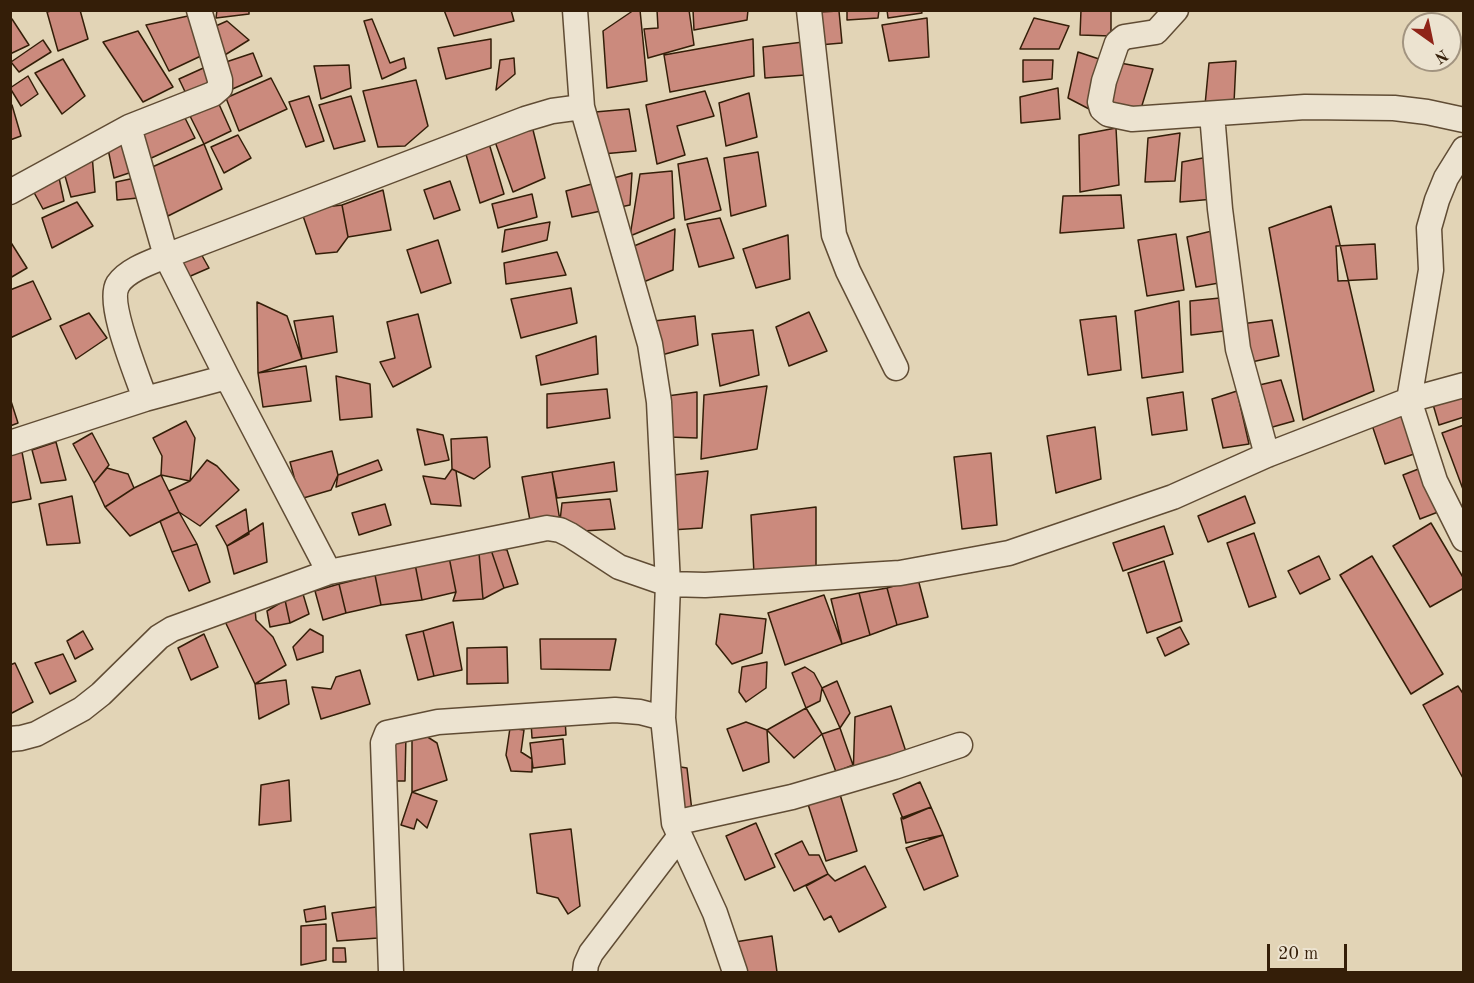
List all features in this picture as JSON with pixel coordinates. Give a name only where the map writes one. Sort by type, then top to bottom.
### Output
[{"type":"street","points":[[10,192],[129,127],[213,94],[220,88],[220,80],[199,10]]},
{"type":"street","points":[[575,10],[582,107],[650,344],[659,402],[668,584],[663,718],[677,829],[715,913],[735,972]]},
{"type":"street","points":[[809,10],[834,235],[848,271],[896,368]]},
{"type":"street","points":[[1176,10],[1156,32],[1127,36],[1120,40],[1104,81],[1100,102],[1102,109],[1108,114],[1132,119],[1305,107],[1394,108],[1427,111],[1464,120]]},
{"type":"street","points":[[145,399],[114,300],[115,290],[122,279],[141,267],[166,256],[525,119],[552,111],[582,107]]},
{"type":"street","points":[[1212,114],[1220,209],[1238,349],[1267,455]]},
{"type":"street","points":[[129,127],[166,256],[226,377],[329,572]]},
{"type":"street","points":[[1464,149],[1442,189],[1430,228],[1431,270],[1409,400],[1435,482],[1464,539]]},
{"type":"street","points":[[10,444],[145,399],[226,377]]},
{"type":"street","points":[[10,739],[36,734],[82,709],[101,694],[164,632],[329,572],[547,528],[560,530],[570,535],[619,567],[668,584],[705,585],[900,573],[1009,553],[1173,497],[1267,455],[1409,400],[1464,385]]},
{"type":"street","points":[[391,972],[384,754],[384,739],[387,733],[438,722],[592,712],[640,712],[663,718]]},
{"type":"street","points":[[585,972],[586,964],[595,947],[677,829],[894,767],[960,745]]},
{"type":"building","points":[[80,10],[88,39],[58,51],[47,12]]},
{"type":"building","points":[[217,10],[249,10],[249,14],[216,18]]},
{"type":"building","points":[[444,10],[511,10],[514,21],[454,36]]},
{"type":"building","points":[[634,10],[640,10],[647,81],[607,88],[603,31]]},
{"type":"building","points":[[657,10],[689,10],[694,45],[648,58],[644,29],[658,28]]},
{"type":"building","points":[[693,10],[748,10],[747,20],[694,30]]},
{"type":"building","points":[[847,10],[879,10],[878,18],[847,20]]},
{"type":"building","points":[[887,10],[921,10],[922,13],[888,18]]},
{"type":"building","points":[[1081,10],[1111,10],[1111,36],[1080,35]]},
{"type":"building","points":[[839,11],[842,43],[819,45],[819,12]]},
{"type":"building","points":[[188,16],[203,55],[169,71],[146,25]]},
{"type":"building","points":[[927,18],[929,57],[889,61],[882,25]]},
{"type":"building","points":[[1034,18],[1069,26],[1059,49],[1020,49]]},
{"type":"building","points":[[12,19],[29,45],[10,54],[10,20]]},
{"type":"building","points":[[372,19],[390,63],[404,58],[406,68],[382,79],[364,21]]},
{"type":"building","points":[[227,21],[249,40],[220,58],[209,29]]},
{"type":"building","points":[[138,31],[173,87],[143,102],[103,42]]},
{"type":"building","points":[[491,39],[491,68],[446,79],[438,48]]},
{"type":"building","points":[[753,39],[754,76],[670,92],[664,55]]},
{"type":"building","points":[[43,40],[51,52],[19,72],[11,62]]},
{"type":"building","points":[[803,42],[805,75],[765,78],[763,47]]},
{"type":"building","points":[[1078,52],[1102,60],[1091,110],[1068,98]]},
{"type":"building","points":[[253,53],[262,76],[228,91],[223,63]]},
{"type":"building","points":[[514,58],[515,74],[496,90],[500,60]]},
{"type":"building","points":[[63,59],[85,96],[62,114],[35,73]]},
{"type":"building","points":[[1023,60],[1053,60],[1052,79],[1023,82]]},
{"type":"building","points":[[1236,61],[1234,103],[1205,105],[1209,63]]},
{"type":"building","points":[[1120,63],[1153,69],[1140,112],[1111,107]]},
{"type":"building","points":[[210,65],[211,84],[189,100],[179,79]]},
{"type":"building","points":[[349,65],[351,88],[321,99],[314,66]]},
{"type":"building","points":[[28,76],[38,94],[21,106],[10,88]]},
{"type":"building","points":[[271,78],[287,109],[239,131],[226,98]]},
{"type":"building","points":[[416,80],[428,126],[405,146],[378,147],[363,91]]},
{"type":"building","points":[[1058,88],[1060,119],[1021,123],[1020,97]]},
{"type":"building","points":[[705,91],[714,116],[677,126],[685,155],[657,164],[646,105]]},
{"type":"building","points":[[749,93],[757,137],[726,146],[719,103]]},
{"type":"building","points":[[309,96],[324,141],[306,147],[289,102]]},
{"type":"building","points":[[351,96],[365,141],[334,149],[319,105]]},
{"type":"building","points":[[218,102],[231,131],[204,144],[190,116]]},
{"type":"building","points":[[10,105],[12,105],[21,136],[10,140]]},
{"type":"building","points":[[629,109],[636,151],[602,154],[595,112]]},
{"type":"building","points":[[183,114],[195,138],[147,160],[142,130]]},
{"type":"building","points":[[532,126],[545,178],[513,192],[493,136]]},
{"type":"building","points":[[1116,128],[1119,185],[1080,192],[1079,135]]},
{"type":"building","points":[[1180,133],[1175,181],[1145,182],[1148,138]]},
{"type":"building","points":[[238,135],[251,158],[224,173],[211,147]]},
{"type":"building","points":[[488,140],[504,194],[480,203],[465,151]]},
{"type":"building","points":[[125,141],[132,172],[114,178],[108,149]]},
{"type":"building","points":[[204,144],[222,189],[168,216],[150,168]]},
{"type":"building","points":[[758,152],[766,206],[731,216],[724,158]]},
{"type":"building","points":[[92,154],[95,192],[71,197],[63,169]]},
{"type":"building","points":[[1208,157],[1214,199],[1180,202],[1182,162]]},
{"type":"building","points":[[707,158],[721,210],[685,220],[678,164]]},
{"type":"building","points":[[672,171],[674,218],[630,236],[640,174]]},
{"type":"building","points":[[58,173],[64,201],[43,209],[31,187]]},
{"type":"building","points":[[632,173],[630,205],[572,217],[566,191]]},
{"type":"building","points":[[135,178],[138,198],[117,200],[116,182]]},
{"type":"building","points":[[450,181],[460,210],[434,219],[424,190]]},
{"type":"building","points":[[383,190],[391,230],[348,237],[342,205]]},
{"type":"building","points":[[532,194],[537,217],[498,228],[492,204]]},
{"type":"building","points":[[1121,195],[1124,228],[1060,233],[1063,196]]},
{"type":"building","points":[[77,202],[93,226],[52,248],[42,218]]},
{"type":"building","points":[[342,205],[348,237],[337,252],[316,254],[301,210]]},
{"type":"building","points":[[1331,206],[1374,391],[1303,420],[1269,228]]},
{"type":"building","points":[[720,218],[734,258],[699,267],[687,224]]},
{"type":"building","points":[[550,222],[547,240],[502,252],[505,230]]},
{"type":"building","points":[[675,229],[673,270],[641,283],[634,246]]},
{"type":"building","points":[[1216,230],[1219,283],[1196,287],[1187,237]]},
{"type":"building","points":[[1176,234],[1184,290],[1147,296],[1138,240]]},
{"type":"building","points":[[788,235],[790,279],[756,288],[743,249]]},
{"type":"building","points":[[438,240],[451,283],[421,293],[407,250]]},
{"type":"building","points":[[10,241],[27,268],[10,278]]},
{"type":"building","points":[[1375,244],[1377,279],[1338,281],[1336,246]]},
{"type":"building","points":[[200,252],[209,268],[186,278],[180,257]]},
{"type":"building","points":[[557,252],[566,275],[506,284],[504,263]]},
{"type":"building","points":[[33,281],[51,319],[10,338],[10,290]]},
{"type":"building","points":[[571,288],[577,323],[521,338],[511,299]]},
{"type":"building","points":[[1220,298],[1224,331],[1191,335],[1190,301]]},
{"type":"building","points":[[1179,301],[1183,372],[1142,378],[1135,311]]},
{"type":"building","points":[[257,302],[287,316],[302,359],[258,373]]},
{"type":"building","points":[[809,312],[827,351],[789,366],[776,327]]},
{"type":"building","points":[[89,313],[107,338],[76,359],[60,326]]},
{"type":"building","points":[[418,314],[431,367],[393,387],[380,362],[395,358],[387,322]]},
{"type":"building","points":[[333,316],[337,352],[302,359],[294,321]]},
{"type":"building","points":[[695,316],[698,345],[658,356],[654,321]]},
{"type":"building","points":[[1116,316],[1121,370],[1088,375],[1080,320]]},
{"type":"building","points":[[1272,320],[1279,356],[1247,363],[1241,324]]},
{"type":"building","points":[[753,330],[759,375],[720,386],[712,334]]},
{"type":"building","points":[[596,336],[598,374],[541,385],[536,356]]},
{"type":"building","points":[[306,366],[311,401],[263,407],[258,373]]},
{"type":"building","points":[[336,376],[370,384],[372,417],[340,420]]},
{"type":"building","points":[[1281,380],[1294,421],[1269,428],[1255,386]]},
{"type":"building","points":[[767,386],[757,449],[701,459],[704,395]]},
{"type":"building","points":[[607,389],[610,418],[547,428],[547,394]]},
{"type":"building","points":[[1237,391],[1249,444],[1223,448],[1212,399]]},
{"type":"building","points":[[1464,391],[1464,417],[1439,425],[1432,401]]},
{"type":"building","points":[[697,392],[697,438],[669,437],[667,396]]},
{"type":"building","points":[[1183,392],[1187,430],[1152,435],[1147,398]]},
{"type":"building","points":[[10,398],[18,423],[10,426]]},
{"type":"building","points":[[1400,412],[1414,454],[1385,464],[1371,422]]},
{"type":"building","points":[[186,421],[195,438],[190,481],[161,475],[162,456],[153,438]]},
{"type":"building","points":[[1464,425],[1464,492],[1442,433]]},
{"type":"building","points":[[1095,427],[1101,479],[1056,493],[1047,436]]},
{"type":"building","points":[[417,429],[443,435],[449,460],[425,465]]},
{"type":"building","points":[[92,433],[109,465],[94,483],[73,444]]},
{"type":"building","points":[[487,437],[490,467],[474,479],[452,469],[451,439]]},
{"type":"building","points":[[56,442],[66,480],[41,483],[32,450]]},
{"type":"building","points":[[332,451],[338,475],[331,490],[300,499],[290,462]]},
{"type":"building","points":[[22,452],[31,499],[10,503],[10,454]]},
{"type":"building","points":[[991,453],[997,525],[962,529],[954,457]]},
{"type":"building","points":[[207,460],[217,466],[239,490],[200,526],[179,512],[169,491],[190,481]]},
{"type":"building","points":[[378,460],[382,470],[336,487],[338,475]]},
{"type":"building","points":[[614,462],[617,491],[557,498],[552,472]]},
{"type":"building","points":[[107,468],[128,474],[134,488],[105,507],[94,483]]},
{"type":"building","points":[[1421,468],[1438,512],[1420,519],[1403,475]]},
{"type":"building","points":[[452,469],[456,471],[461,506],[431,504],[423,476],[445,479]]},
{"type":"building","points":[[708,471],[702,528],[671,530],[673,475]]},
{"type":"building","points":[[552,472],[560,521],[531,526],[522,477]]},
{"type":"building","points":[[161,475],[179,512],[130,536],[105,507],[134,488]]},
{"type":"building","points":[[72,496],[80,543],[47,545],[39,504]]},
{"type":"building","points":[[1245,496],[1255,523],[1208,542],[1198,516]]},
{"type":"building","points":[[610,499],[615,529],[583,531],[560,521],[562,503]]},
{"type":"building","points":[[385,504],[391,525],[359,535],[352,513]]},
{"type":"building","points":[[816,507],[816,567],[754,574],[751,515]]},
{"type":"building","points":[[246,509],[249,534],[227,546],[216,526]]},
{"type":"building","points":[[179,512],[197,544],[172,552],[160,521]]},
{"type":"building","points":[[263,523],[267,562],[234,574],[227,546]]},
{"type":"building","points":[[1431,523],[1464,579],[1464,588],[1430,607],[1393,546]]},
{"type":"building","points":[[1164,526],[1173,554],[1123,571],[1113,543]]},
{"type":"building","points":[[1254,533],[1276,597],[1249,607],[1227,543]]},
{"type":"building","points":[[197,544],[210,582],[189,591],[172,552]]},
{"type":"building","points":[[490,547],[507,550],[518,584],[504,588]]},
{"type":"building","points":[[490,547],[504,588],[483,599],[479,553]]},
{"type":"building","points":[[479,553],[483,599],[453,601],[456,592],[449,557]]},
{"type":"building","points":[[1319,556],[1330,579],[1300,594],[1288,571]]},
{"type":"building","points":[[1372,556],[1443,674],[1411,694],[1340,575]]},
{"type":"building","points":[[449,557],[456,592],[422,600],[415,564]]},
{"type":"building","points":[[1164,561],[1182,621],[1147,633],[1128,573]]},
{"type":"building","points":[[415,564],[422,600],[381,605],[375,575]]},
{"type":"building","points":[[375,575],[381,605],[346,613],[339,584]]},
{"type":"building","points":[[918,579],[928,617],[897,625],[887,588]]},
{"type":"building","points":[[339,584],[346,613],[323,620],[315,591]]},
{"type":"building","points":[[887,588],[897,625],[870,635],[859,593]]},
{"type":"building","points":[[859,593],[870,635],[842,644],[831,599]]},
{"type":"building","points":[[303,594],[309,614],[290,623],[285,600]]},
{"type":"building","points":[[824,595],[842,644],[785,665],[768,613]]},
{"type":"building","points":[[285,600],[290,623],[270,627],[267,611]]},
{"type":"building","points":[[255,609],[256,620],[273,637],[286,665],[255,684],[220,611]]},
{"type":"building","points":[[720,614],[766,619],[762,653],[732,664],[716,644]]},
{"type":"building","points":[[453,622],[462,670],[434,676],[423,631]]},
{"type":"building","points":[[1180,627],[1189,644],[1165,656],[1157,638]]},
{"type":"building","points":[[310,629],[323,636],[323,652],[297,660],[293,647]]},
{"type":"building","points":[[83,631],[93,649],[75,659],[67,641]]},
{"type":"building","points":[[423,631],[434,676],[418,680],[406,635]]},
{"type":"building","points":[[204,634],[218,667],[191,680],[178,648]]},
{"type":"building","points":[[540,639],[616,639],[610,670],[541,669]]},
{"type":"building","points":[[507,647],[508,683],[467,684],[467,648]]},
{"type":"building","points":[[63,654],[76,681],[50,694],[35,663]]},
{"type":"building","points":[[767,662],[766,688],[746,702],[739,692],[742,667]]},
{"type":"building","points":[[15,663],[33,702],[10,714],[10,665]]},
{"type":"building","points":[[805,667],[814,673],[822,688],[820,701],[806,708],[792,673]]},
{"type":"building","points":[[360,670],[370,704],[321,719],[312,687],[331,689],[336,677]]},
{"type":"building","points":[[286,680],[289,704],[259,719],[255,684]]},
{"type":"building","points":[[837,681],[850,713],[840,728],[822,688]]},
{"type":"building","points":[[1458,686],[1464,695],[1464,780],[1423,705]]},
{"type":"building","points":[[891,706],[909,761],[853,779],[855,717]]},
{"type":"building","points":[[806,708],[822,734],[794,758],[767,730]]},
{"type":"building","points":[[565,719],[566,735],[532,738],[531,722]]},
{"type":"building","points":[[746,722],[767,730],[769,762],[743,771],[727,729]]},
{"type":"building","points":[[412,727],[437,743],[447,780],[412,792]]},
{"type":"building","points":[[510,728],[524,730],[521,752],[532,759],[532,772],[511,771],[506,755]]},
{"type":"building","points":[[840,728],[853,765],[836,772],[822,734]]},
{"type":"building","points":[[389,734],[406,734],[405,781],[388,781]]},
{"type":"building","points":[[563,739],[565,764],[533,768],[530,743]]},
{"type":"building","points":[[668,765],[687,768],[692,811],[674,813]]},
{"type":"building","points":[[289,780],[291,821],[259,825],[261,785]]},
{"type":"building","points":[[920,782],[931,807],[903,819],[893,794]]},
{"type":"building","points":[[839,791],[857,851],[826,861],[807,801]]},
{"type":"building","points":[[412,792],[437,801],[427,828],[417,819],[414,829],[401,825]]},
{"type":"building","points":[[931,807],[943,835],[906,843],[901,818]]},
{"type":"building","points":[[756,823],[775,867],[745,880],[726,836]]},
{"type":"building","points":[[571,829],[580,906],[568,914],[558,898],[537,893],[530,834]]},
{"type":"building","points":[[943,835],[958,876],[924,890],[906,848]]},
{"type":"building","points":[[802,841],[809,855],[819,855],[828,874],[794,891],[775,854]]},
{"type":"building","points":[[865,866],[886,907],[839,932],[831,916],[824,920],[806,886],[828,874],[835,881]]},
{"type":"building","points":[[325,906],[326,919],[306,922],[304,910]]},
{"type":"building","points":[[376,907],[378,938],[337,941],[332,913]]},
{"type":"building","points":[[326,924],[326,960],[301,965],[301,926]]},
{"type":"building","points":[[772,936],[777,972],[740,972],[735,942]]},
{"type":"building","points":[[333,948],[345,948],[346,962],[333,962]]}]
